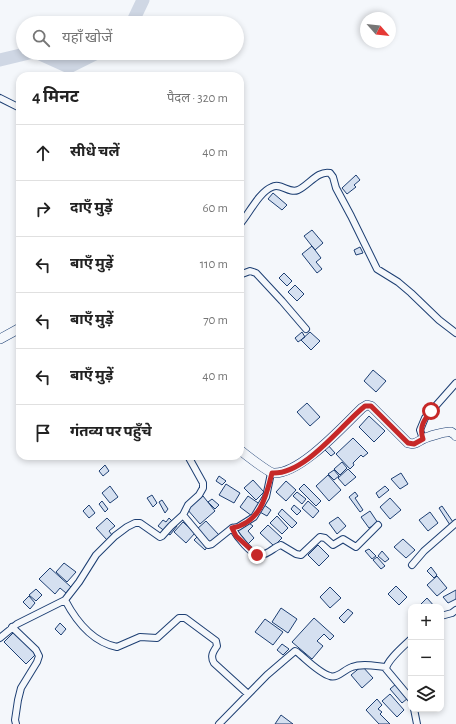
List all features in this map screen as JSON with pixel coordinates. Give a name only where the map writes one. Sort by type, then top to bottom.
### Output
[{"type":"street","points":[[0,98],[16,106]]},
{"type":"street","points":[[244,218],[261,195],[272,186],[290,191],[297,191],[323,173],[330,173],[333,177],[336,188],[352,216],[377,269],[398,282],[439,320],[456,333]]},
{"type":"street","points":[[244,273],[250,271],[256,273],[306,329]]},
{"type":"street","points":[[0,339],[16,330]]},
{"type":"street","points":[[423,439],[420,430],[425,418],[456,383]]},
{"type":"street","points":[[244,453],[272,473],[288,469],[300,464],[323,447],[362,408],[367,405],[375,410],[408,443],[414,444],[423,439],[445,432],[451,432],[456,436]]},
{"type":"street","points":[[0,638],[12,628],[65,600],[79,582],[96,555],[127,527],[135,523],[140,523],[161,537],[183,515],[188,505],[199,495],[203,488],[203,483],[190,460]]},
{"type":"street","points":[[183,515],[208,545],[212,544],[232,528],[238,527],[254,517],[266,498],[272,473]]},
{"type":"street","points":[[412,565],[424,551],[456,523]]},
{"type":"street","points":[[232,528],[236,536],[257,555],[262,555],[276,546],[281,545],[296,554],[301,554],[320,537],[325,538],[334,545],[344,539],[356,547],[378,525]]},
{"type":"street","points":[[65,600],[73,615],[84,629],[95,637],[117,647],[140,638],[157,638],[179,618],[185,618],[216,641],[217,646],[212,655],[214,663],[248,694]]},
{"type":"street","points":[[444,615],[456,610]]},
{"type":"street","points":[[12,628],[36,650],[39,656],[19,694],[15,720],[16,724]]},
{"type":"street","points":[[386,667],[410,640]]},
{"type":"street","points":[[219,724],[267,675],[295,651],[319,670],[332,677],[353,666],[360,665],[386,667]]},
{"type":"street","points":[[386,667],[387,671],[408,696]]},
{"type":"street","points":[[415,712],[417,724]]},
{"type":"building","points":[[356,175],[360,180],[354,185],[356,187],[347,194],[342,188]]},
{"type":"building","points":[[273,193],[287,205],[282,210],[268,199]]},
{"type":"building","points":[[312,230],[323,243],[315,250],[304,236]]},
{"type":"building","points":[[312,246],[321,258],[316,262],[322,269],[317,273],[302,254]]},
{"type":"building","points":[[360,247],[363,253],[356,255],[354,250]]},
{"type":"building","points":[[284,273],[292,281],[287,286],[279,278]]},
{"type":"building","points":[[295,285],[304,294],[297,301],[288,292]]},
{"type":"building","points":[[302,332],[305,337],[298,342],[295,338]]},
{"type":"building","points":[[310,332],[320,341],[311,350],[301,340]]},
{"type":"building","points":[[373,370],[386,381],[376,392],[364,381]]},
{"type":"building","points":[[307,403],[320,417],[310,426],[297,412]]},
{"type":"building","points":[[369,416],[385,431],[374,442],[359,427]]},
{"type":"building","points":[[353,438],[368,453],[363,457],[361,455],[353,463],[354,465],[350,469],[336,454]]},
{"type":"building","points":[[327,444],[335,453],[331,456],[323,448]]},
{"type":"building","points":[[342,462],[347,468],[340,475],[334,469]]},
{"type":"building","points":[[105,465],[109,471],[103,476],[99,471]]},
{"type":"building","points":[[348,469],[356,477],[345,486],[338,478]]},
{"type":"building","points":[[334,470],[339,476],[334,480],[328,474]]},
{"type":"building","points":[[401,473],[408,484],[400,489],[391,479]]},
{"type":"building","points":[[328,475],[341,490],[329,501],[316,486]]},
{"type":"building","points":[[219,476],[226,481],[222,485],[216,481]]},
{"type":"building","points":[[253,480],[264,492],[256,500],[244,488]]},
{"type":"building","points":[[286,481],[296,490],[286,501],[276,492]]},
{"type":"building","points":[[226,484],[240,493],[234,503],[219,495]]},
{"type":"building","points":[[304,484],[321,501],[316,506],[299,489]]},
{"type":"building","points":[[110,486],[118,497],[110,503],[102,493]]},
{"type":"building","points":[[385,486],[389,490],[379,498],[376,493]]},
{"type":"building","points":[[297,492],[306,499],[302,504],[293,496]]},
{"type":"building","points":[[355,492],[358,496],[355,498],[363,510],[360,512],[349,497]]},
{"type":"building","points":[[152,495],[157,503],[153,507],[147,498]]},
{"type":"building","points":[[203,496],[215,511],[200,524],[187,509]]},
{"type":"building","points":[[248,496],[261,505],[252,516],[240,507]]},
{"type":"building","points":[[390,498],[401,510],[390,519],[380,507]]},
{"type":"building","points":[[212,499],[219,505],[215,509],[208,502]]},
{"type":"building","points":[[162,500],[168,509],[165,513],[159,502]]},
{"type":"building","points":[[102,501],[108,509],[105,512],[99,504]]},
{"type":"building","points":[[308,501],[319,511],[313,518],[302,508]]},
{"type":"building","points":[[263,504],[271,510],[267,516],[258,511]]},
{"type":"building","points":[[89,505],[95,513],[89,518],[83,511]]},
{"type":"building","points":[[294,505],[301,511],[297,515],[291,509]]},
{"type":"building","points":[[442,506],[453,522],[450,525],[439,508]]},
{"type":"building","points":[[282,509],[297,523],[292,528],[278,514]]},
{"type":"building","points":[[370,511],[378,523],[369,528],[361,517]]},
{"type":"building","points":[[430,512],[438,523],[428,531],[419,520]]},
{"type":"building","points":[[277,516],[288,528],[282,534],[270,523]]},
{"type":"building","points":[[338,517],[346,526],[337,534],[329,523]]},
{"type":"building","points":[[107,518],[115,526],[109,531],[112,535],[107,540],[96,528]]},
{"type":"building","points":[[169,518],[177,526],[170,535],[158,526],[163,520],[166,522]]},
{"type":"building","points":[[206,521],[219,535],[210,543],[197,529]]},
{"type":"building","points":[[183,522],[195,533],[186,543],[174,532]]},
{"type":"building","points":[[249,523],[253,526],[248,531],[254,538],[248,544],[237,530]]},
{"type":"building","points":[[268,525],[282,538],[274,546],[260,533]]},
{"type":"building","points":[[198,536],[208,546],[205,550],[194,540]]},
{"type":"building","points":[[403,539],[415,550],[406,558],[394,547]]},
{"type":"building","points":[[318,545],[329,556],[319,566],[308,555]]},
{"type":"building","points":[[369,549],[376,556],[372,559],[365,551]]},
{"type":"building","points":[[382,551],[389,559],[385,562],[378,556]]},
{"type":"building","points":[[377,557],[385,566],[381,569],[373,560]]},
{"type":"building","points":[[64,563],[76,572],[67,582],[56,572]]},
{"type":"building","points":[[431,567],[437,575],[434,578],[427,571]]},
{"type":"building","points":[[50,568],[71,587],[66,593],[60,588],[55,594],[39,579]]},
{"type":"building","points":[[437,576],[447,588],[437,596],[427,585]]},
{"type":"building","points":[[396,586],[407,597],[399,605],[388,594]]},
{"type":"building","points":[[330,587],[341,598],[330,608],[320,597]]},
{"type":"building","points":[[36,589],[42,595],[36,601],[29,595]]},
{"type":"building","points":[[456,590],[456,599],[448,603],[443,597]]},
{"type":"building","points":[[29,596],[35,603],[30,609],[23,602]]},
{"type":"building","points":[[427,598],[432,604],[421,604]]},
{"type":"building","points":[[281,608],[297,619],[288,633],[272,622]]},
{"type":"building","points":[[348,609],[353,613],[344,623],[339,618]]},
{"type":"building","points":[[314,618],[334,636],[330,640],[324,634],[317,641],[323,646],[312,659],[292,642]]},
{"type":"building","points":[[265,619],[283,632],[273,645],[255,632]]},
{"type":"building","points":[[60,623],[66,629],[61,635],[55,629]]},
{"type":"building","points":[[14,632],[36,654],[26,664],[4,642]]},
{"type":"building","points":[[282,644],[289,649],[283,655],[277,650]]},
{"type":"building","points":[[362,666],[373,678],[362,688],[351,675]]},
{"type":"building","points":[[396,684],[408,698],[402,703],[390,689]]},
{"type":"building","points":[[390,694],[404,710],[397,717],[382,701]]},
{"type":"building","points":[[377,699],[382,705],[378,709],[382,712],[380,714],[390,724],[379,724],[366,710]]},
{"type":"building","points":[[281,715],[293,724],[275,724]]},
{"type":"waterway","points":[[135,16],[143,0]]},
{"type":"waterway","points":[[0,60],[16,56]]},
{"type":"waterway","points":[[54,60],[69,67],[83,60]]},
{"type":"route","points":[[257,555],[236,536],[232,528],[238,527],[254,517],[266,498],[272,473],[300,464],[310,457],[323,447],[362,408],[367,405],[371,406],[397,430],[408,443],[412,444],[423,439],[420,430],[425,418],[431,411]]}]
